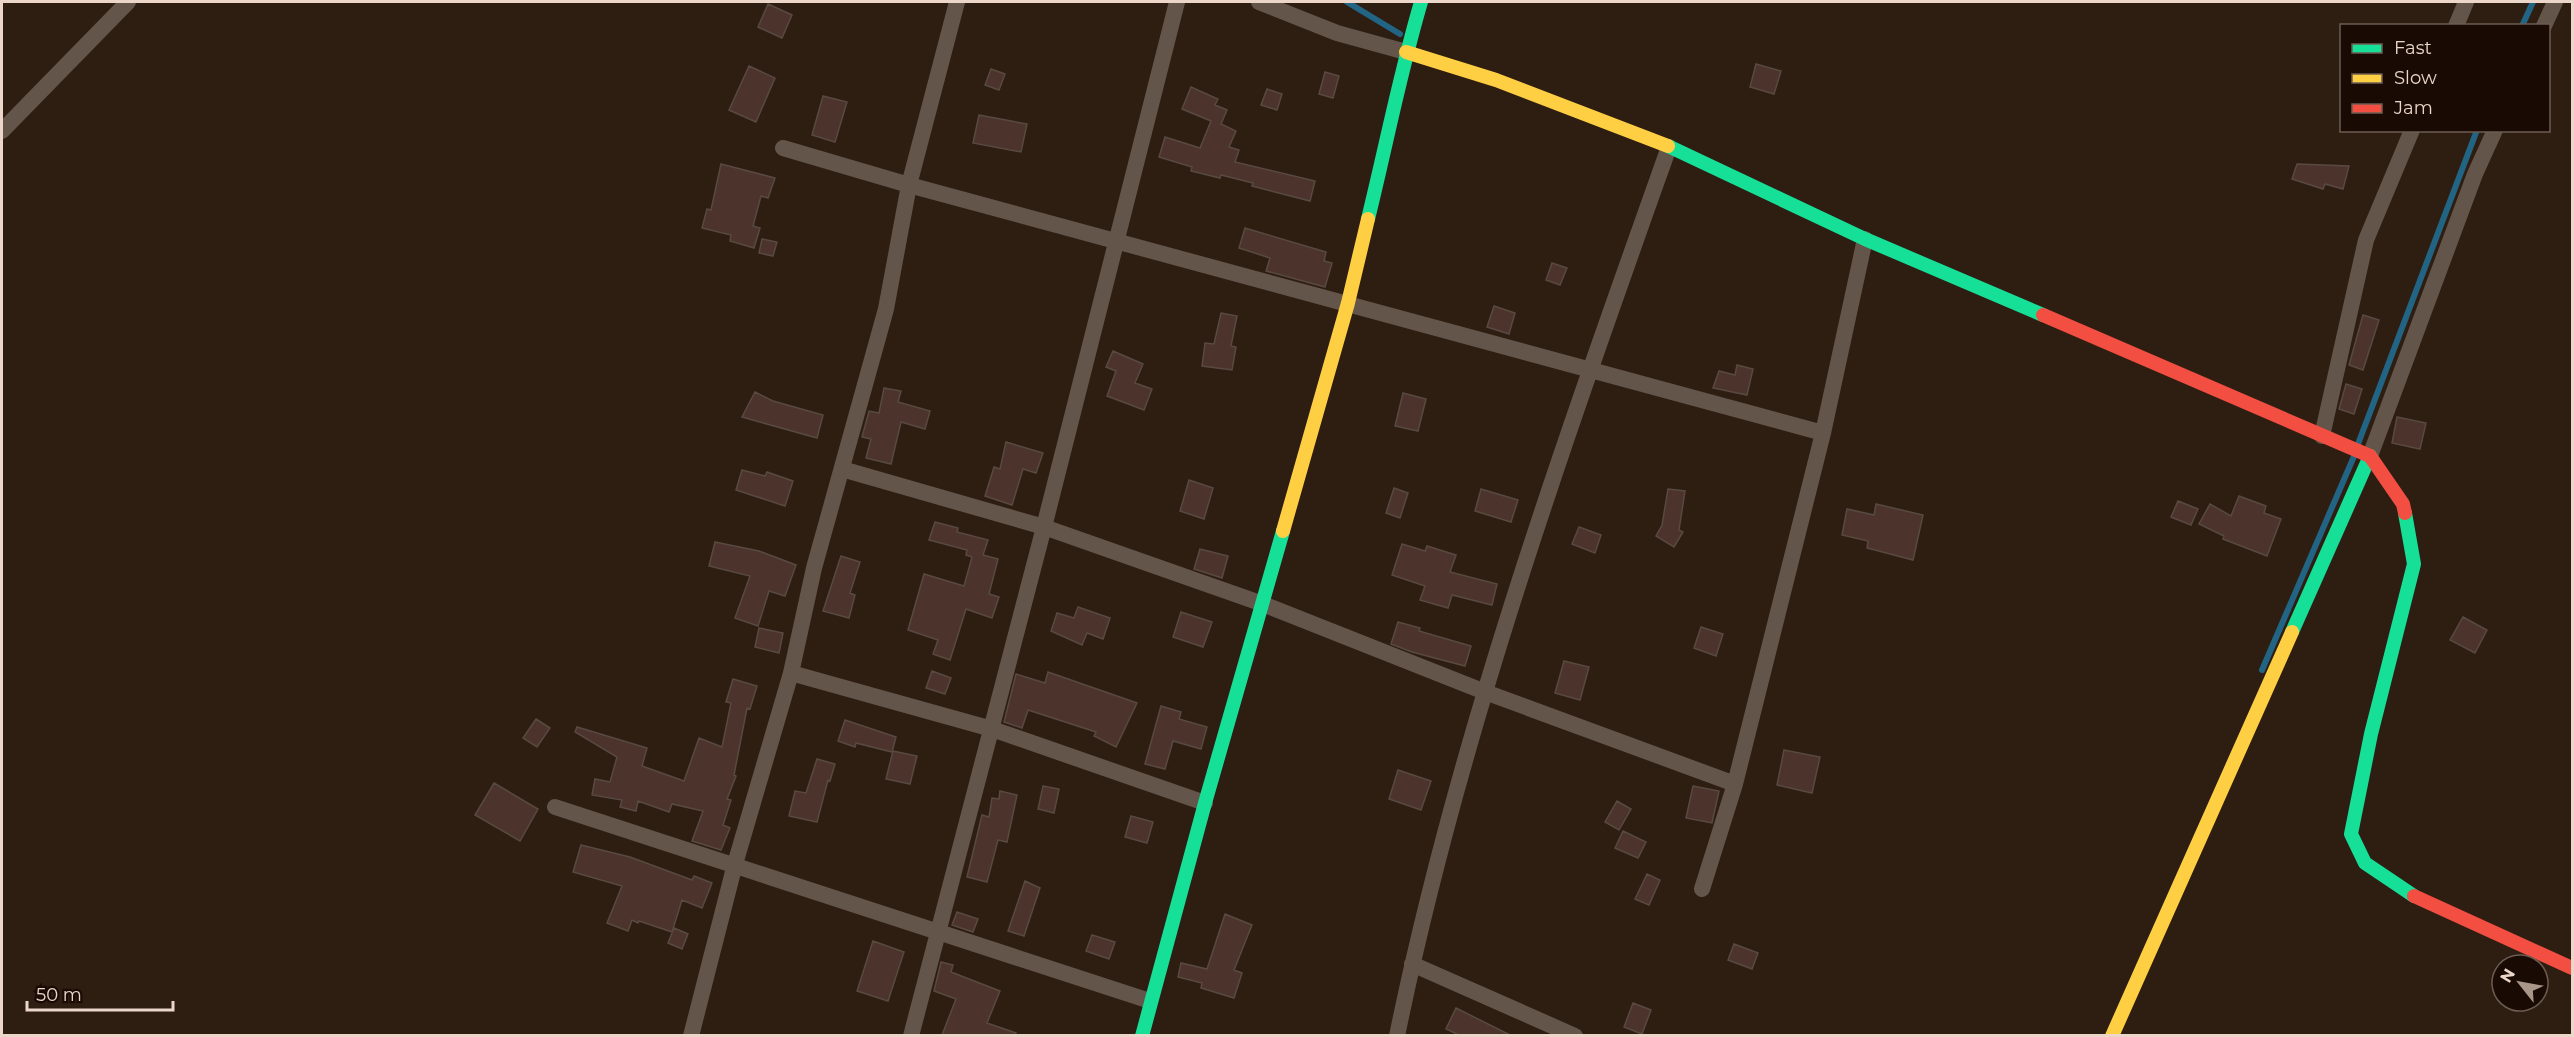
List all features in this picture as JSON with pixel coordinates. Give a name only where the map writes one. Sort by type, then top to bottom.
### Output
[{"type":"street","points":[[2,131],[128,2]]},
{"type":"street","points":[[691,1035],[735,864],[791,673],[814,568],[886,309],[909,185],[957,2]]},
{"type":"street","points":[[911,1035],[992,729],[1177,2]]},
{"type":"street","points":[[1259,2],[1337,33],[1496,80],[1669,147],[1865,239],[2369,456],[2403,504],[2414,564],[2371,734],[2351,834],[2366,863],[2408,893],[2572,968]]},
{"type":"street","points":[[1142,1035],[1205,803],[1348,303],[1395,109],[1406,52],[1421,2]]},
{"type":"street","points":[[2457,24],[2466,2]]},
{"type":"street","points":[[2545,24],[2555,2]]},
{"type":"street","points":[[2322,436],[2366,240],[2411,132]]},
{"type":"street","points":[[2112,1035],[2369,456],[2475,174],[2494,132]]},
{"type":"street","points":[[1397,1035],[1412,964],[1485,692],[1590,369],[1669,147]]},
{"type":"street","points":[[783,148],[909,185],[1823,433]]},
{"type":"street","points":[[1702,889],[1735,784],[1823,433],[1865,239]]},
{"type":"street","points":[[842,469],[1044,527],[1263,604],[1485,692],[1735,784]]},
{"type":"street","points":[[791,673],[992,729],[1205,803]]},
{"type":"street","points":[[555,807],[1150,1001]]},
{"type":"street","points":[[1412,964],[1575,1035]]},
{"type":"building","points":[[768,4],[792,15],[782,38],[758,27]]},
{"type":"building","points":[[1756,64],[1781,71],[1774,94],[1750,87]]},
{"type":"building","points":[[749,66],[775,78],[756,122],[729,110]]},
{"type":"building","points":[[991,69],[1005,74],[999,90],[985,85]]},
{"type":"building","points":[[1325,72],[1339,76],[1333,98],[1319,94]]},
{"type":"building","points":[[1191,87],[1218,99],[1215,105],[1227,110],[1221,124],[1236,131],[1229,147],[1239,150],[1235,162],[1315,181],[1310,201],[1252,186],[1253,183],[1191,171],[1192,167],[1159,157],[1165,137],[1200,148],[1211,121],[1182,109]]},
{"type":"building","points":[[1267,89],[1282,94],[1277,110],[1261,105]]},
{"type":"building","points":[[823,96],[847,102],[835,142],[812,135]]},
{"type":"building","points":[[979,115],[1027,124],[1021,152],[973,143]]},
{"type":"building","points":[[721,164],[775,178],[768,198],[761,196],[753,226],[760,228],[754,248],[730,241],[731,235],[702,228],[707,209],[711,210]]},
{"type":"building","points":[[2297,164],[2349,166],[2343,189],[2325,184],[2323,189],[2292,179]]},
{"type":"building","points":[[1245,228],[1326,252],[1324,261],[1332,263],[1325,287],[1266,271],[1270,258],[1239,248]]},
{"type":"building","points":[[762,239],[777,242],[773,256],[759,253]]},
{"type":"building","points":[[1552,263],[1567,268],[1560,285],[1546,280]]},
{"type":"building","points":[[1494,306],[1515,313],[1509,334],[1487,327]]},
{"type":"building","points":[[1221,313],[1237,316],[1231,346],[1236,347],[1232,370],[1202,366],[1205,343],[1214,344]]},
{"type":"building","points":[[2363,315],[2379,320],[2363,370],[2349,365]]},
{"type":"building","points":[[1113,351],[1143,364],[1135,383],[1152,389],[1144,410],[1107,396],[1116,371],[1106,367]]},
{"type":"building","points":[[1737,365],[1753,369],[1747,395],[1713,388],[1719,371],[1735,375]]},
{"type":"building","points":[[2346,384],[2362,389],[2354,414],[2339,409]]},
{"type":"building","points":[[884,388],[901,391],[898,402],[930,411],[925,429],[901,422],[891,464],[866,458],[871,439],[862,437],[869,411],[879,413]]},
{"type":"building","points":[[755,392],[773,401],[823,415],[817,438],[742,417]]},
{"type":"building","points":[[1403,393],[1426,399],[1418,431],[1395,426]]},
{"type":"building","points":[[2397,417],[2426,423],[2420,449],[2392,443]]},
{"type":"building","points":[[1006,442],[1043,453],[1036,473],[1023,469],[1012,505],[985,496],[994,467],[1000,469]]},
{"type":"building","points":[[742,470],[765,476],[767,472],[793,481],[785,506],[736,490]]},
{"type":"building","points":[[1189,480],[1213,488],[1204,519],[1180,511]]},
{"type":"building","points":[[1394,488],[1408,493],[1400,518],[1386,513]]},
{"type":"building","points":[[1481,489],[1518,500],[1511,522],[1475,511]]},
{"type":"building","points":[[1668,489],[1685,491],[1679,530],[1683,532],[1674,547],[1656,536],[1662,525]]},
{"type":"building","points":[[2239,496],[2266,506],[2264,513],[2281,519],[2267,556],[2223,539],[2224,536],[2199,524],[2210,504],[2231,516]]},
{"type":"building","points":[[2178,501],[2198,509],[2191,525],[2171,517]]},
{"type":"building","points":[[1876,504],[1923,515],[1913,560],[1867,548],[1868,541],[1842,535],[1847,509],[1874,515]]},
{"type":"building","points":[[935,522],[958,528],[957,532],[988,540],[983,555],[998,559],[989,594],[999,597],[992,618],[966,609],[950,660],[933,654],[938,640],[908,630],[924,574],[964,586],[972,557],[966,555],[967,550],[929,540]]},
{"type":"building","points":[[1579,527],[1601,535],[1595,553],[1572,544]]},
{"type":"building","points":[[715,542],[759,551],[796,565],[785,596],[769,591],[758,626],[735,618],[750,576],[709,566]]},
{"type":"building","points":[[1402,544],[1425,551],[1427,546],[1456,555],[1450,572],[1497,584],[1492,605],[1452,595],[1448,608],[1420,600],[1425,586],[1392,575]]},
{"type":"building","points":[[1200,549],[1228,556],[1222,578],[1194,569]]},
{"type":"building","points":[[841,556],[860,562],[850,593],[855,595],[849,618],[823,611]]},
{"type":"building","points":[[1078,607],[1110,618],[1103,639],[1087,633],[1082,645],[1051,631],[1057,613],[1074,618]]},
{"type":"building","points":[[1181,612],[1212,622],[1203,647],[1173,637]]},
{"type":"building","points":[[2463,617],[2487,630],[2475,653],[2450,640]]},
{"type":"building","points":[[1398,622],[1420,628],[1419,631],[1471,646],[1465,666],[1391,644]]},
{"type":"building","points":[[1701,627],[1723,634],[1716,656],[1694,648]]},
{"type":"building","points":[[759,628],[783,633],[779,653],[755,647]]},
{"type":"building","points":[[1564,661],[1589,667],[1580,700],[1555,693]]},
{"type":"building","points":[[932,671],[951,678],[945,694],[926,688]]},
{"type":"building","points":[[1048,672],[1137,703],[1116,747],[1094,736],[1096,732],[1028,710],[1022,728],[1004,722],[1016,674],[1045,683]]},
{"type":"building","points":[[733,679],[757,686],[750,709],[747,708],[734,775],[736,776],[727,799],[731,800],[723,825],[730,828],[721,850],[692,841],[703,811],[672,804],[669,812],[638,801],[636,811],[620,807],[622,800],[592,795],[595,779],[610,782],[617,757],[575,732],[577,727],[647,748],[642,766],[684,781],[699,738],[722,747],[731,703],[726,702]]},
{"type":"building","points":[[1161,706],[1181,712],[1179,719],[1207,727],[1201,749],[1173,741],[1165,769],[1145,764]]},
{"type":"building","points":[[536,719],[550,728],[537,747],[523,738]]},
{"type":"building","points":[[845,720],[896,737],[892,752],[856,743],[855,747],[838,741]]},
{"type":"building","points":[[1784,750],[1820,757],[1812,793],[1777,785]]},
{"type":"building","points":[[893,751],[917,756],[910,784],[886,779]]},
{"type":"building","points":[[817,759],[835,764],[830,781],[828,780],[817,822],[789,816],[795,791],[806,793]]},
{"type":"building","points":[[1398,770],[1431,781],[1421,810],[1389,799]]},
{"type":"building","points":[[494,783],[538,809],[520,841],[475,815]]},
{"type":"building","points":[[1043,786],[1059,789],[1054,813],[1038,809]]},
{"type":"building","points":[[1693,786],[1719,791],[1712,823],[1686,818]]},
{"type":"building","points":[[1000,791],[1017,795],[1007,842],[998,840],[987,882],[967,877],[982,815],[989,817],[992,798],[999,799]]},
{"type":"building","points":[[1617,801],[1631,809],[1619,830],[1605,822]]},
{"type":"building","points":[[1131,816],[1153,822],[1147,843],[1125,837]]},
{"type":"building","points":[[1623,831],[1646,842],[1638,858],[1615,848]]},
{"type":"building","points":[[581,845],[630,857],[692,880],[694,876],[712,883],[702,908],[682,900],[672,932],[632,920],[628,931],[607,923],[622,886],[573,872]]},
{"type":"building","points":[[1647,874],[1660,880],[1649,905],[1635,899]]},
{"type":"building","points":[[1025,881],[1040,888],[1024,936],[1008,931]]},
{"type":"building","points":[[957,912],[978,919],[973,932],[952,925]]},
{"type":"building","points":[[1225,914],[1252,925],[1234,970],[1242,973],[1234,998],[1201,988],[1202,983],[1178,977],[1181,963],[1207,969]]},
{"type":"building","points":[[674,928],[688,934],[682,949],[668,943]]},
{"type":"building","points":[[1092,935],[1115,942],[1109,959],[1086,951]]},
{"type":"building","points":[[873,941],[904,952],[888,1001],[857,991]]},
{"type":"building","points":[[1734,944],[1758,953],[1752,969],[1728,960]]},
{"type":"building","points":[[941,962],[953,965],[951,972],[1000,991],[987,1023],[1016,1033],[1015,1035],[942,1035],[956,999],[934,991]]},
{"type":"building","points":[[1633,1003],[1651,1010],[1642,1034],[1624,1027]]},
{"type":"building","points":[[1456,1008],[1510,1035],[1459,1035],[1446,1029]]},
{"type":"waterway","points":[[1347,2],[1400,34]]},
{"type":"waterway","points":[[2523,24],[2533,2]]},
{"type":"waterway","points":[[2358,444],[2476,132]]},
{"type":"waterway","points":[[2262,670],[2355,454]]},
{"type":"traffic: fast","points":[[1368,219],[1421,2]]},
{"type":"traffic: fast","points":[[1668,146],[1865,239],[2043,315]]},
{"type":"traffic: fast","points":[[2292,632],[2370,456]]},
{"type":"traffic: fast","points":[[2405,513],[2414,564],[2371,734],[2351,834],[2365,863],[2414,896]]},
{"type":"traffic: fast","points":[[1142,1036],[1205,803],[1283,531]]},
{"type":"traffic: slow","points":[[1406,52],[1496,80],[1668,146]]},
{"type":"traffic: slow","points":[[1283,531],[1348,303],[1368,219]]},
{"type":"traffic: slow","points":[[2112,1036],[2292,632]]},
{"type":"traffic: jam","points":[[2043,315],[2370,456],[2403,504],[2405,513]]},
{"type":"traffic: jam","points":[[2414,896],[2572,968]]}]
